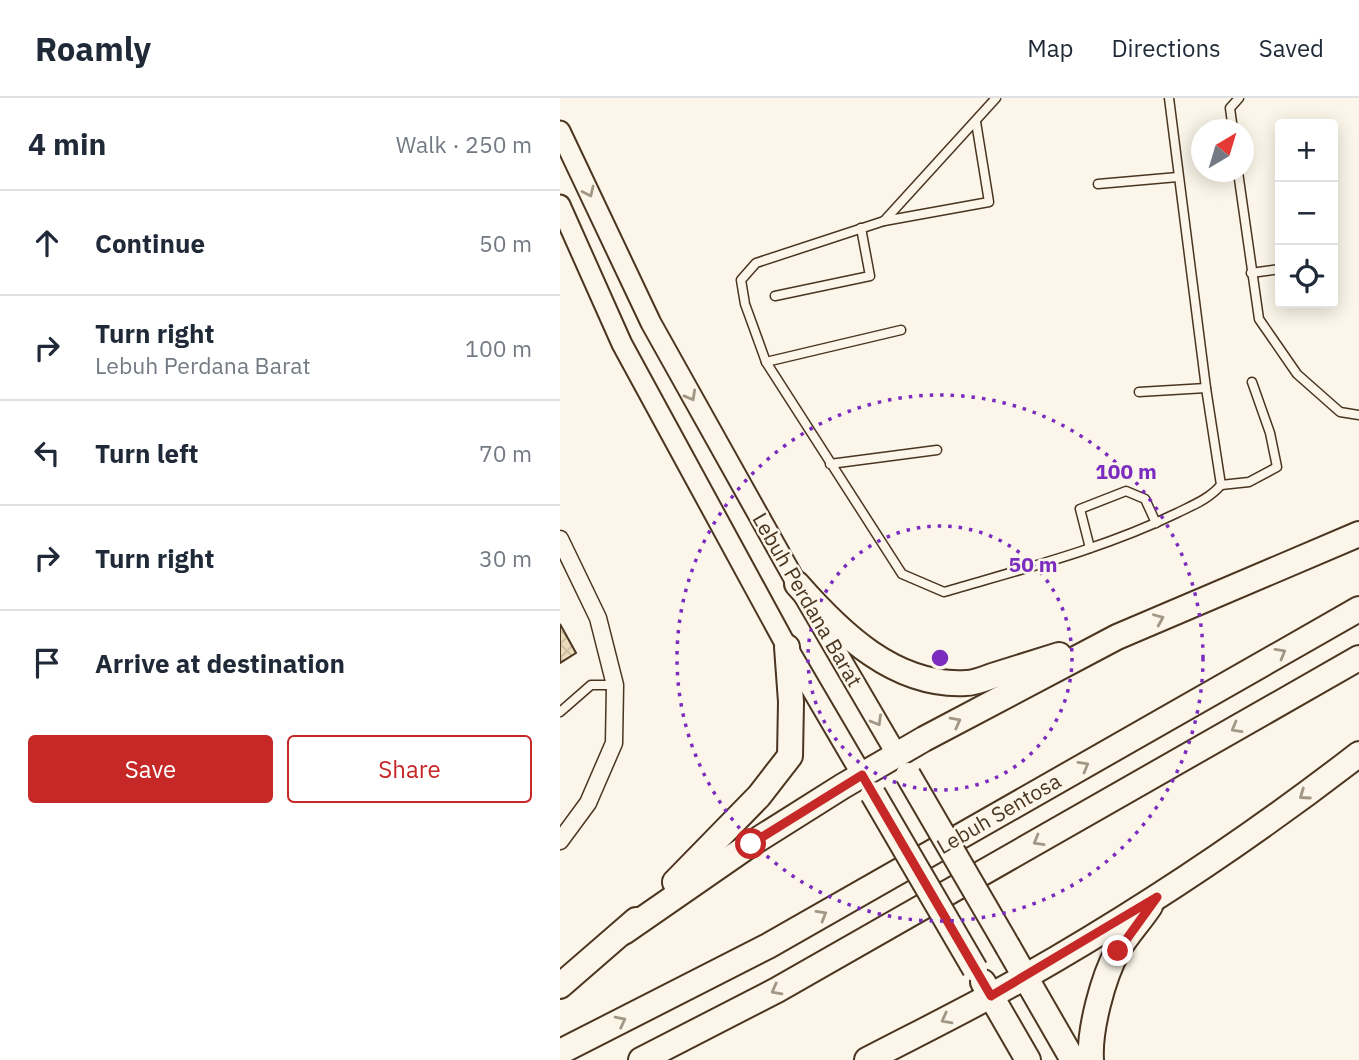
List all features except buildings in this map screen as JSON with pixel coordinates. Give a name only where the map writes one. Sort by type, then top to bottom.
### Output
[{"type":"main road","points":[[797,584],[828,620],[854,643],[893,667],[924,680],[968,684],[1117,637],[1359,534]]},
{"type":"main road","name":"Lebuh Sentosa","points":[[560,1052],[768,946],[1359,609]]},
{"type":"main road","points":[[624,932],[751,844],[867,785],[1117,637]]},
{"type":"main road","points":[[560,986],[624,932],[751,805],[790,756],[791,702],[787,647]]},
{"type":"main road","name":"Lebuh Sentosa","points":[[641,1060],[777,990],[1359,658]]},
{"type":"main road","points":[[867,1060],[1025,977],[1157,897],[1326,780],[1359,754]]},
{"type":"main road","name":"Lebuh Perdana Barat","points":[[902,765],[1073,1060]]},
{"type":"main road","name":"Lebuh Perdana Barat","points":[[867,785],[1028,1060]]},
{"type":"main road","points":[[1091,1060],[1097,1008],[1118,951],[1157,897]]},
{"type":"street","name":"Lebuh Perdana Barat","points":[[560,131],[651,323],[902,765]]},
{"type":"street","name":"Lebuh Perdana Barat","points":[[560,205],[622,344],[787,647],[867,785]]},
{"type":"street","points":[[560,539],[598,618],[615,685],[614,743],[588,803],[560,841]]},
{"type":"lane","points":[[884,220],[996,98]]},
{"type":"lane","points":[[1169,98],[1206,388],[1222,485]]},
{"type":"lane","points":[[1232,119],[1230,108],[1239,98]]},
{"type":"lane","points":[[976,121],[989,202],[884,220],[756,263],[741,280],[745,304],[766,362],[902,574],[944,593],[1090,548],[1156,523],[1212,496],[1222,485],[1249,482],[1277,467],[1270,432],[1252,382]]},
{"type":"lane","points":[[1098,184],[1178,177]]},
{"type":"lane","points":[[1239,182],[1259,319],[1297,374],[1340,412],[1359,415]]},
{"type":"lane","points":[[775,296],[870,276],[861,228]]},
{"type":"lane","points":[[1251,273],[1275,269]]},
{"type":"lane","points":[[766,362],[901,330]]},
{"type":"lane","points":[[1139,392],[1206,388]]},
{"type":"lane","points":[[831,464],[937,450]]},
{"type":"lane","points":[[1090,548],[1080,509],[1126,491],[1145,499],[1156,523]]},
{"type":"lane","points":[[560,712],[591,685],[615,685]]},
{"type":"route","points":[[751,844],[862,775],[991,996],[1157,897],[1118,951]]}]
